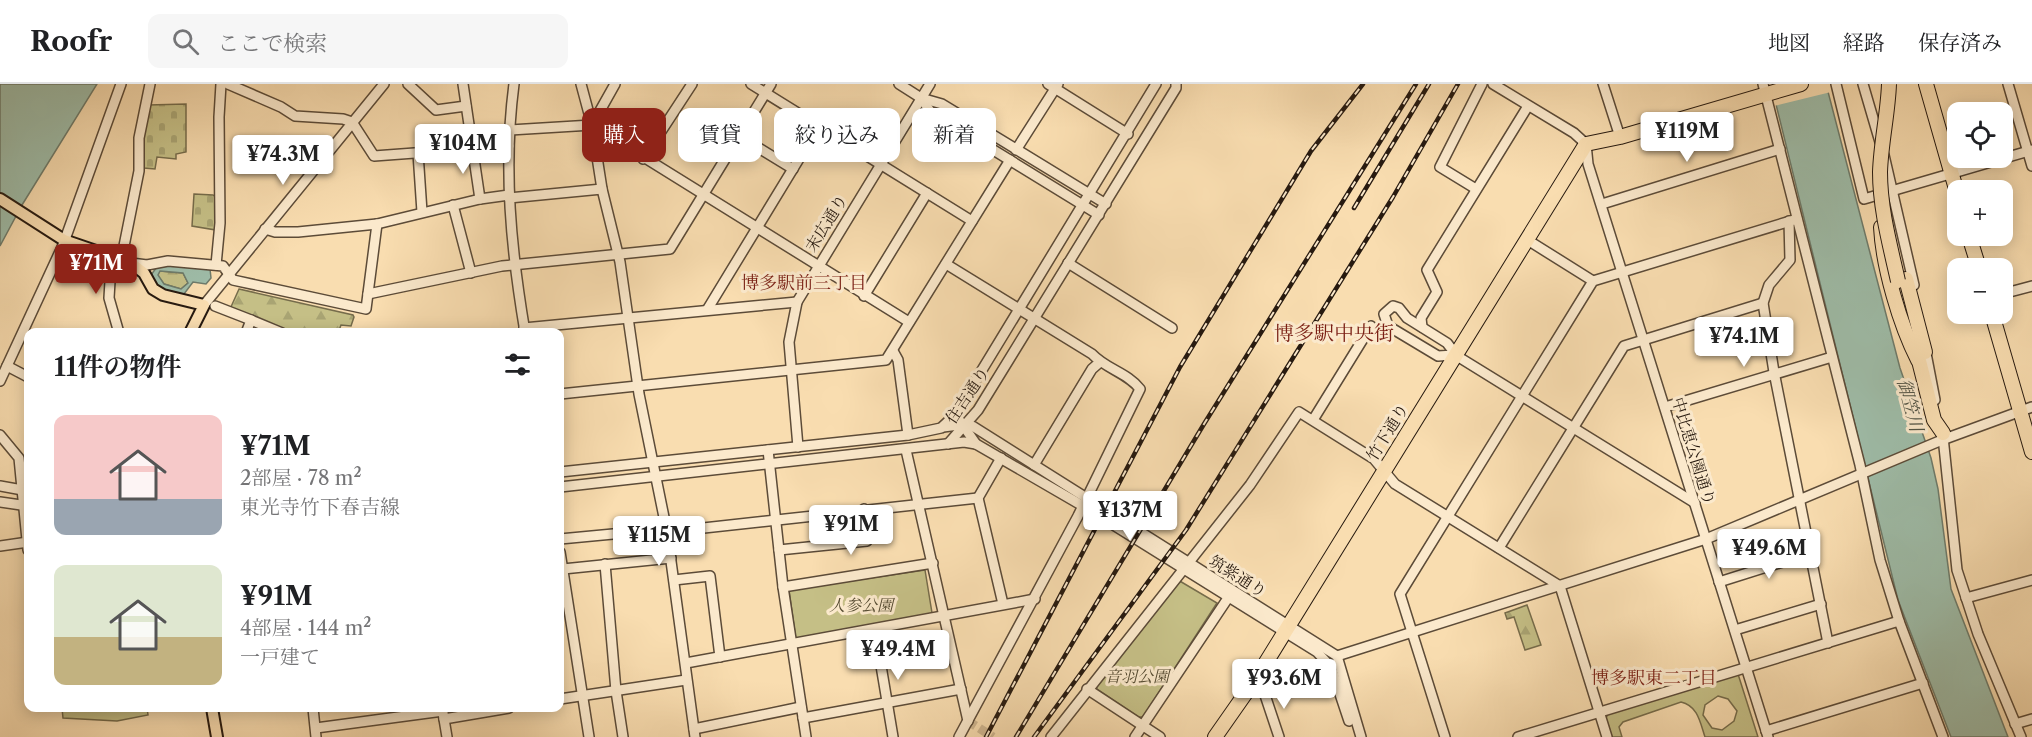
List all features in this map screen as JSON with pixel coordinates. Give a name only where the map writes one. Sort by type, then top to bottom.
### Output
[{"type":"highway","points":[[1586,144],[1620,137],[1766,90],[1801,84]]},
{"type":"highway","points":[[1889,84],[1881,150],[1887,191],[1884,223],[1922,356],[1934,420],[1942,436]]},
{"type":"highway","points":[[1896,84],[1888,151],[1887,192],[1891,221],[1920,334],[1922,356]]},
{"type":"highway","points":[[1926,84],[1953,180]]},
{"type":"highway","name":"竹下通り","points":[[1215,737],[1257,677],[1586,144]]},
{"type":"highway","points":[[1996,324],[2026,409],[2032,452]]},
{"type":"main road","points":[[0,198],[64,240],[131,263],[144,273],[153,289],[163,295],[209,305],[193,328]]},
{"type":"main road","points":[[213,712],[217,737]]},
{"type":"street","points":[[25,328],[64,240],[121,84]]},
{"type":"street","points":[[118,328],[109,298],[110,281],[119,260],[139,171],[139,138],[150,84]]},
{"type":"street","points":[[216,265],[220,223],[221,84]]},
{"type":"street","points":[[228,84],[281,107],[295,116],[343,118],[352,122],[374,156],[508,146]]},
{"type":"street","points":[[270,328],[209,305],[228,274],[384,84]]},
{"type":"street","points":[[408,84],[435,110],[466,106]]},
{"type":"street","points":[[463,84],[480,199]]},
{"type":"street","points":[[514,84],[508,146],[509,196],[514,265],[524,328]]},
{"type":"street","points":[[581,84],[587,108]]},
{"type":"street","points":[[602,108],[615,84]]},
{"type":"street","points":[[666,125],[692,84]]},
{"type":"street","points":[[751,84],[790,108]]},
{"type":"street","points":[[756,108],[771,84]]},
{"type":"street","points":[[899,84],[921,98],[930,111],[1099,215]]},
{"type":"street","name":"末広通り","points":[[798,447],[790,370],[790,329],[797,302],[930,84]]},
{"type":"street","name":"住吉通り","points":[[564,472],[908,435],[941,428],[954,416],[1128,134],[1156,84]]},
{"type":"street","points":[[1493,84],[1574,133],[1586,144]]},
{"type":"street","points":[[1603,84],[1620,137]]},
{"type":"street","points":[[1836,84],[1864,199],[2030,150]]},
{"type":"street","points":[[1863,84],[1887,191]]},
{"type":"street","points":[[2019,84],[2009,85],[2030,150],[2032,166]]},
{"type":"street","points":[[1016,150],[1053,85],[1128,134]]},
{"type":"street","name":"住吉通り","points":[[564,487],[948,444],[978,410],[1106,204],[1176,86]]},
{"type":"street","points":[[1476,189],[1440,167],[1480,86]]},
{"type":"street","points":[[1766,90],[1780,148],[1793,220],[1832,357],[1860,476],[1899,621],[1943,737]]},
{"type":"street","points":[[921,98],[936,100],[1106,204]]},
{"type":"street","points":[[1422,327],[1421,318],[1437,292],[1427,270],[1528,105]]},
{"type":"street","points":[[510,130],[582,126]]},
{"type":"street","name":"中比恵公園通り","points":[[1586,144],[1588,164],[1767,734]]},
{"type":"street","points":[[1602,204],[1780,148]]},
{"type":"street","points":[[762,150],[793,169]]},
{"type":"street","points":[[418,153],[422,212]]},
{"type":"street","points":[[564,394],[886,360],[1010,160]]},
{"type":"street","points":[[598,162],[618,254],[638,386],[667,530],[694,733],[802,713],[888,702],[961,689]]},
{"type":"street","points":[[649,162],[909,322]]},
{"type":"street","points":[[368,294],[514,265],[669,249],[723,162]]},
{"type":"street","points":[[707,310],[797,162]]},
{"type":"street","points":[[877,162],[972,221]]},
{"type":"street","points":[[265,229],[274,232],[298,232],[377,224],[480,199],[602,189]]},
{"type":"street","points":[[864,296],[927,193]]},
{"type":"street","points":[[453,205],[471,273]]},
{"type":"street","points":[[1444,737],[1400,594],[1593,281],[1793,220]]},
{"type":"street","points":[[1793,220],[1789,264],[1769,285],[1763,303],[1774,372],[1828,643]]},
{"type":"street","points":[[131,263],[147,265],[168,261],[223,266],[232,280],[361,310],[366,309],[377,224]]},
{"type":"street","points":[[1526,239],[1593,281]]},
{"type":"street","points":[[1068,263],[1172,328]]},
{"type":"street","points":[[946,264],[1092,354],[1100,362],[1135,382],[1140,389],[1035,599],[959,737]]},
{"type":"street","points":[[2013,291],[2032,286]]},
{"type":"street","points":[[548,328],[797,302]]},
{"type":"street","points":[[1499,548],[1624,346],[1763,303]]},
{"type":"street","points":[[1454,355],[1438,356],[1388,326],[1384,314],[1393,306],[1399,308],[1407,318],[1447,343],[1454,355],[1695,503]]},
{"type":"street","points":[[248,328],[251,320]]},
{"type":"street","points":[[1313,420],[1371,326]]},
{"type":"street","points":[[0,381],[24,330]]},
{"type":"street","points":[[893,351],[898,360],[908,435]]},
{"type":"street","points":[[1922,356],[1942,436],[1957,570],[1978,634],[2021,737]]},
{"type":"street","points":[[1665,407],[1774,372],[1832,357]]},
{"type":"street","points":[[1034,465],[1092,369],[1100,362]]},
{"type":"street","points":[[8,366],[24,375]]},
{"type":"street","points":[[941,428],[964,425],[958,410],[962,402]]},
{"type":"street","points":[[1361,737],[1337,656],[1706,539],[1860,476],[1942,436],[2026,409]]},
{"type":"street","points":[[978,410],[975,425],[982,433]]},
{"type":"street","points":[[1051,737],[1185,566],[1196,556],[1250,485],[1299,412],[1374,459],[1393,483],[1560,586],[1607,737]]},
{"type":"street","name":"筑紫通り","points":[[964,425],[976,444],[1085,502]]},
{"type":"street","name":"筑紫通り","points":[[964,425],[982,433],[1034,465],[1085,502],[1285,629],[1317,652],[1332,667],[1355,737]]},
{"type":"street","points":[[0,435],[19,458],[24,490],[0,486]]},
{"type":"street","points":[[948,444],[976,444]]},
{"type":"street","points":[[768,450],[783,587],[806,737]]},
{"type":"street","points":[[906,450],[968,721]]},
{"type":"street","points":[[1001,458],[978,498],[1003,604]]},
{"type":"street","points":[[564,539],[978,498]]},
{"type":"street","points":[[0,502],[24,506]]},
{"type":"street","points":[[779,550],[867,541],[864,509]]},
{"type":"street","points":[[0,546],[24,546]]},
{"type":"street","points":[[1719,582],[1811,553]]},
{"type":"street","points":[[564,570],[671,558]]},
{"type":"street","points":[[783,587],[933,563]]},
{"type":"street","points":[[605,564],[616,690],[623,737]]},
{"type":"street","name":"筑紫通り","points":[[1185,566],[1227,598],[1337,656]]},
{"type":"street","points":[[674,580],[710,576],[720,657]]},
{"type":"street","points":[[564,577],[589,737]]},
{"type":"street","points":[[1966,598],[2032,580]]},
{"type":"street","points":[[1135,737],[1227,598]]},
{"type":"street","points":[[686,663],[1035,599]]},
{"type":"street","points":[[1735,630],[1821,604]]},
{"type":"street","points":[[1518,737],[1899,621]]},
{"type":"street","points":[[875,630],[893,737]]},
{"type":"street","points":[[1257,677],[1279,737]]},
{"type":"street","points":[[564,698],[686,680]]},
{"type":"street","points":[[1767,734],[1923,683]]},
{"type":"street","points":[[1087,689],[1160,737]]},
{"type":"street","points":[[313,712],[316,733],[443,713],[447,737]]},
{"type":"street","points":[[2015,724],[2032,719]]},
{"type":"green space","points":[[186,104],[186,152],[176,154],[176,159],[157,157],[155,169],[144,168],[142,139],[148,105]]},
{"type":"green space","points":[[194,194],[213,195],[217,198],[216,230],[192,226]]},
{"type":"green space","points":[[160,271],[183,273],[188,283],[181,289],[164,284],[157,275]]},
{"type":"green space","points":[[239,289],[354,317],[351,326],[341,325],[340,328],[278,328],[230,309]]},
{"type":"green space","name":"人参公園","points":[[925,570],[933,619],[796,640],[789,590]]},
{"type":"green space","name":"音羽公園","points":[[1178,580],[1217,603],[1143,717],[1139,717],[1097,689],[1096,686]]},
{"type":"green space","points":[[1527,605],[1541,645],[1525,650],[1514,617],[1507,619],[1505,613]]},
{"type":"green space","points":[[1738,674],[1758,737],[1705,737],[1695,711],[1681,702],[1623,722],[1619,727],[1622,737],[1612,737],[1606,718],[1608,714]],"holes":[[[1718,696],[1728,699],[1737,711],[1734,721],[1722,730],[1712,728],[1703,715],[1705,705]]]},
{"type":"green space","points":[[62,712],[148,712],[148,715],[117,721],[63,718]]},
{"type":"water","points":[[0,84],[97,84],[22,205],[0,246]]},
{"type":"water","name":"御笠川","points":[[1771,84],[1826,84],[1900,368],[1931,458],[1938,489],[1951,589],[2008,737],[1951,737],[1898,600]]},
{"type":"water","points":[[159,264],[210,269],[211,278],[206,284],[193,282],[184,294],[179,294],[160,288],[151,275]],"holes":[[[160,271],[183,273],[188,283],[181,289],[164,284],[158,275]]]},
{"type":"pier","points":[[1768,84],[1829,84],[1831,92],[1774,106]]},
{"type":"tunnel","points":[[968,721],[993,737]]},
{"type":"railway","points":[[986,737],[1180,367],[1311,151],[1363,84]]},
{"type":"railway","points":[[1016,737],[1204,424],[1416,84]]},
{"type":"railway","points":[[1354,208],[1429,84]]},
{"type":"railway","points":[[1034,737],[1186,530],[1393,197],[1458,84]]},
{"type":"district","name":"博多駅前三丁目","points":[[804,283]]},
{"type":"district","name":"博多駅中央街","points":[[1334,333]]},
{"type":"district","name":"博多駅東二丁目","points":[[1654,678]]}]
